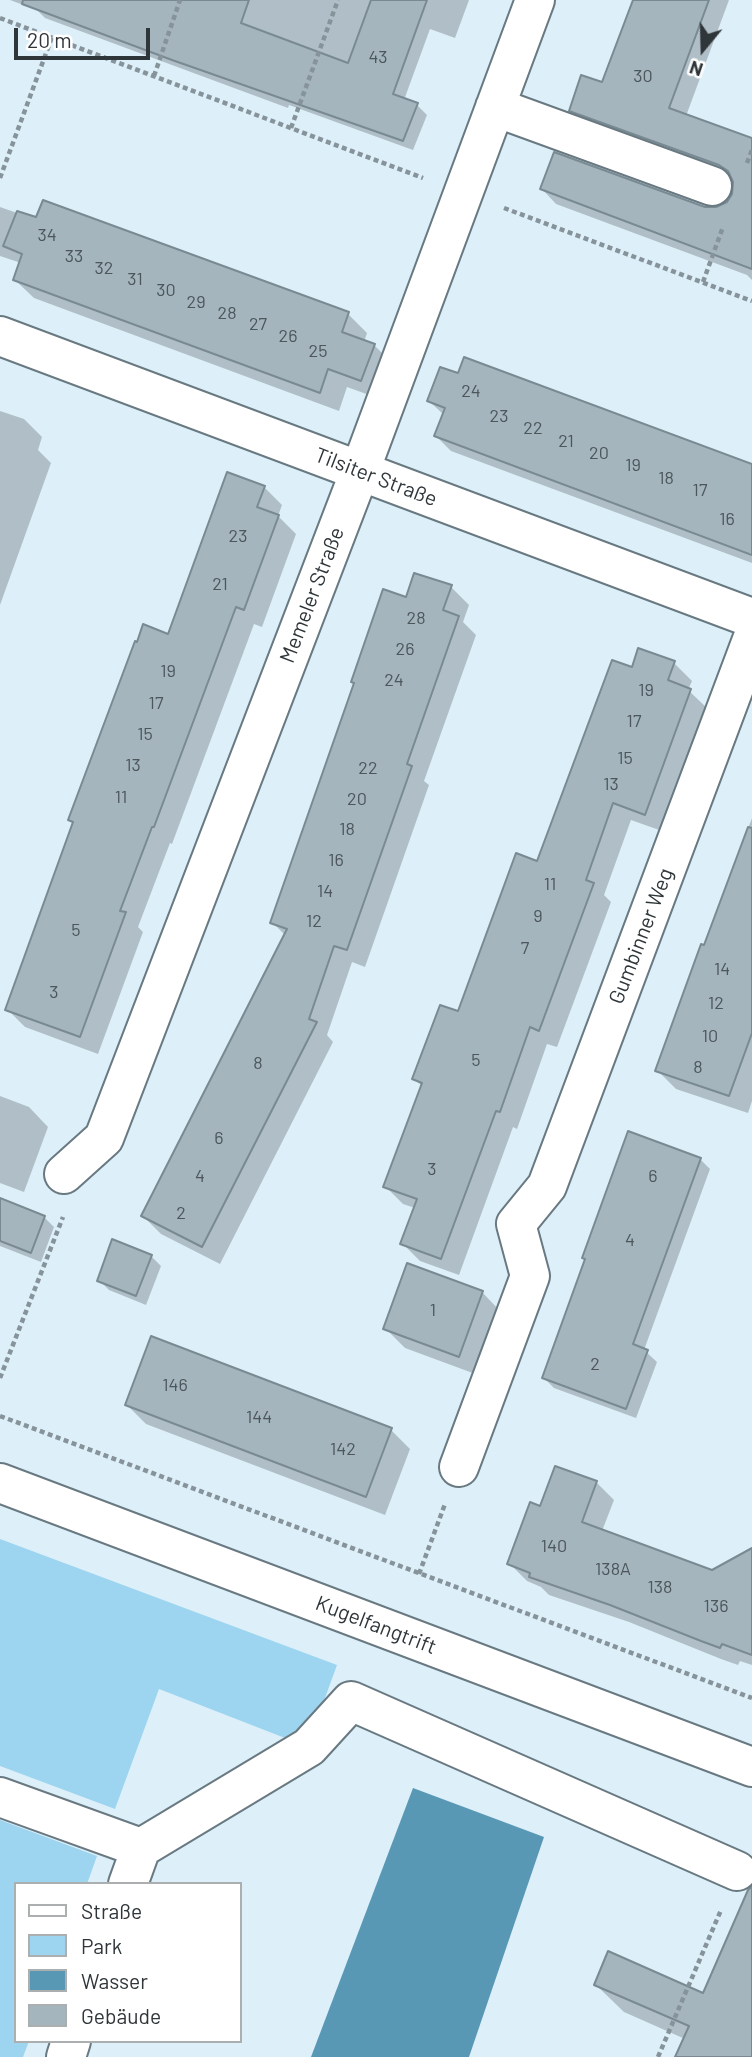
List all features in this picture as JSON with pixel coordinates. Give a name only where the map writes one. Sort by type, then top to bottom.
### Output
[{"type":"street","name":"Memeler Straße","points":[[64,1174],[104,1138],[360,471],[535,0]]},
{"type":"street","points":[[495,107],[712,186]]},
{"type":"street","name":"Tilsiter Straße","points":[[0,336],[752,618]]},
{"type":"street","name":"Gumbinner Weg","points":[[459,1467],[530,1276],[516,1224],[547,1186],[752,640]]},
{"type":"street","name":"Kugelfangtrift","points":[[0,1483],[752,1767]]},
{"type":"street","points":[[129,1882],[141,1848],[309,1747],[351,1701],[737,1871]]},
{"type":"street","points":[[0,1797],[141,1848]]},
{"type":"path","points":[[154,76],[180,0]]},
{"type":"path","points":[[291,128],[338,0]]},
{"type":"path","points":[[0,18],[752,301]]},
{"type":"path","points":[[0,178],[52,37]]},
{"type":"path","points":[[0,1378],[63,1217],[64,1174]]},
{"type":"path","points":[[0,1416],[752,1698]]},
{"type":"path","points":[[419,1574],[459,1467]]},
{"type":"path","points":[[658,2057],[737,1871]]},
{"type":"green space","points":[[0,1539],[337,1665],[314,1728],[285,1738],[159,1689],[115,1809],[0,1766]]},
{"type":"green space","points":[[0,1820],[97,1856],[88,1882],[14,1882],[14,2043],[28,2043],[23,2057],[0,2057]]},
{"type":"water","points":[[413,1788],[544,1837],[469,2057],[311,2057]]},
{"type":"building","points":[[23,0],[249,0],[241,23],[348,63],[371,0],[427,0],[393,94],[418,103],[403,141],[172,60],[22,4]]},
{"type":"building","points":[[633,0],[709,0],[669,108],[752,138],[752,269],[540,189],[554,152],[705,207],[716,207],[727,202],[732,194],[733,182],[728,171],[719,165],[569,111],[581,75],[602,82]]},
{"type":"building","points":[[43,200],[349,312],[342,332],[375,344],[361,381],[328,369],[320,393],[13,280],[22,254],[3,246],[17,211],[36,217]]},
{"type":"building","points":[[464,357],[752,464],[752,555],[434,436],[445,408],[427,401],[440,367],[458,373]]},
{"type":"building","points":[[227,472],[265,486],[257,507],[279,515],[244,610],[236,607],[152,827],[120,911],[126,912],[80,1037],[5,1010],[73,822],[68,820],[135,641],[137,642],[143,624],[168,634]]},
{"type":"building","points":[[414,573],[452,585],[443,610],[459,616],[407,764],[412,766],[347,950],[334,946],[309,1019],[317,1022],[202,1247],[141,1216],[287,929],[270,923],[354,683],[351,682],[383,589],[406,597]]},
{"type":"building","points":[[638,648],[675,661],[668,680],[691,689],[645,815],[613,803],[586,880],[594,883],[539,1031],[530,1027],[500,1112],[496,1111],[441,1259],[400,1244],[417,1199],[383,1187],[422,1083],[412,1079],[440,1005],[458,1011],[516,853],[537,861],[612,660],[632,667]]},
{"type":"building","points":[[748,827],[752,828],[752,1033],[729,1096],[655,1071],[701,944],[704,945]]},
{"type":"building","points":[[628,1131],[701,1158],[633,1344],[648,1350],[626,1409],[542,1378]]},
{"type":"building","points":[[0,1198],[45,1216],[31,1253],[0,1241]]},
{"type":"building","points":[[112,1239],[152,1255],[136,1296],[97,1281]]},
{"type":"building","points":[[407,1263],[483,1291],[459,1357],[383,1329]]},
{"type":"building","points":[[151,1336],[392,1428],[366,1497],[125,1405]]},
{"type":"building","points":[[555,1466],[597,1481],[582,1522],[712,1570],[752,1548],[752,1655],[722,1644],[720,1648],[701,1641],[529,1577],[530,1573],[507,1564],[530,1502],[540,1506]]},
{"type":"building","points":[[752,1886],[752,2057],[675,2057],[689,2026],[594,1985],[608,1951],[703,1993]]}]
